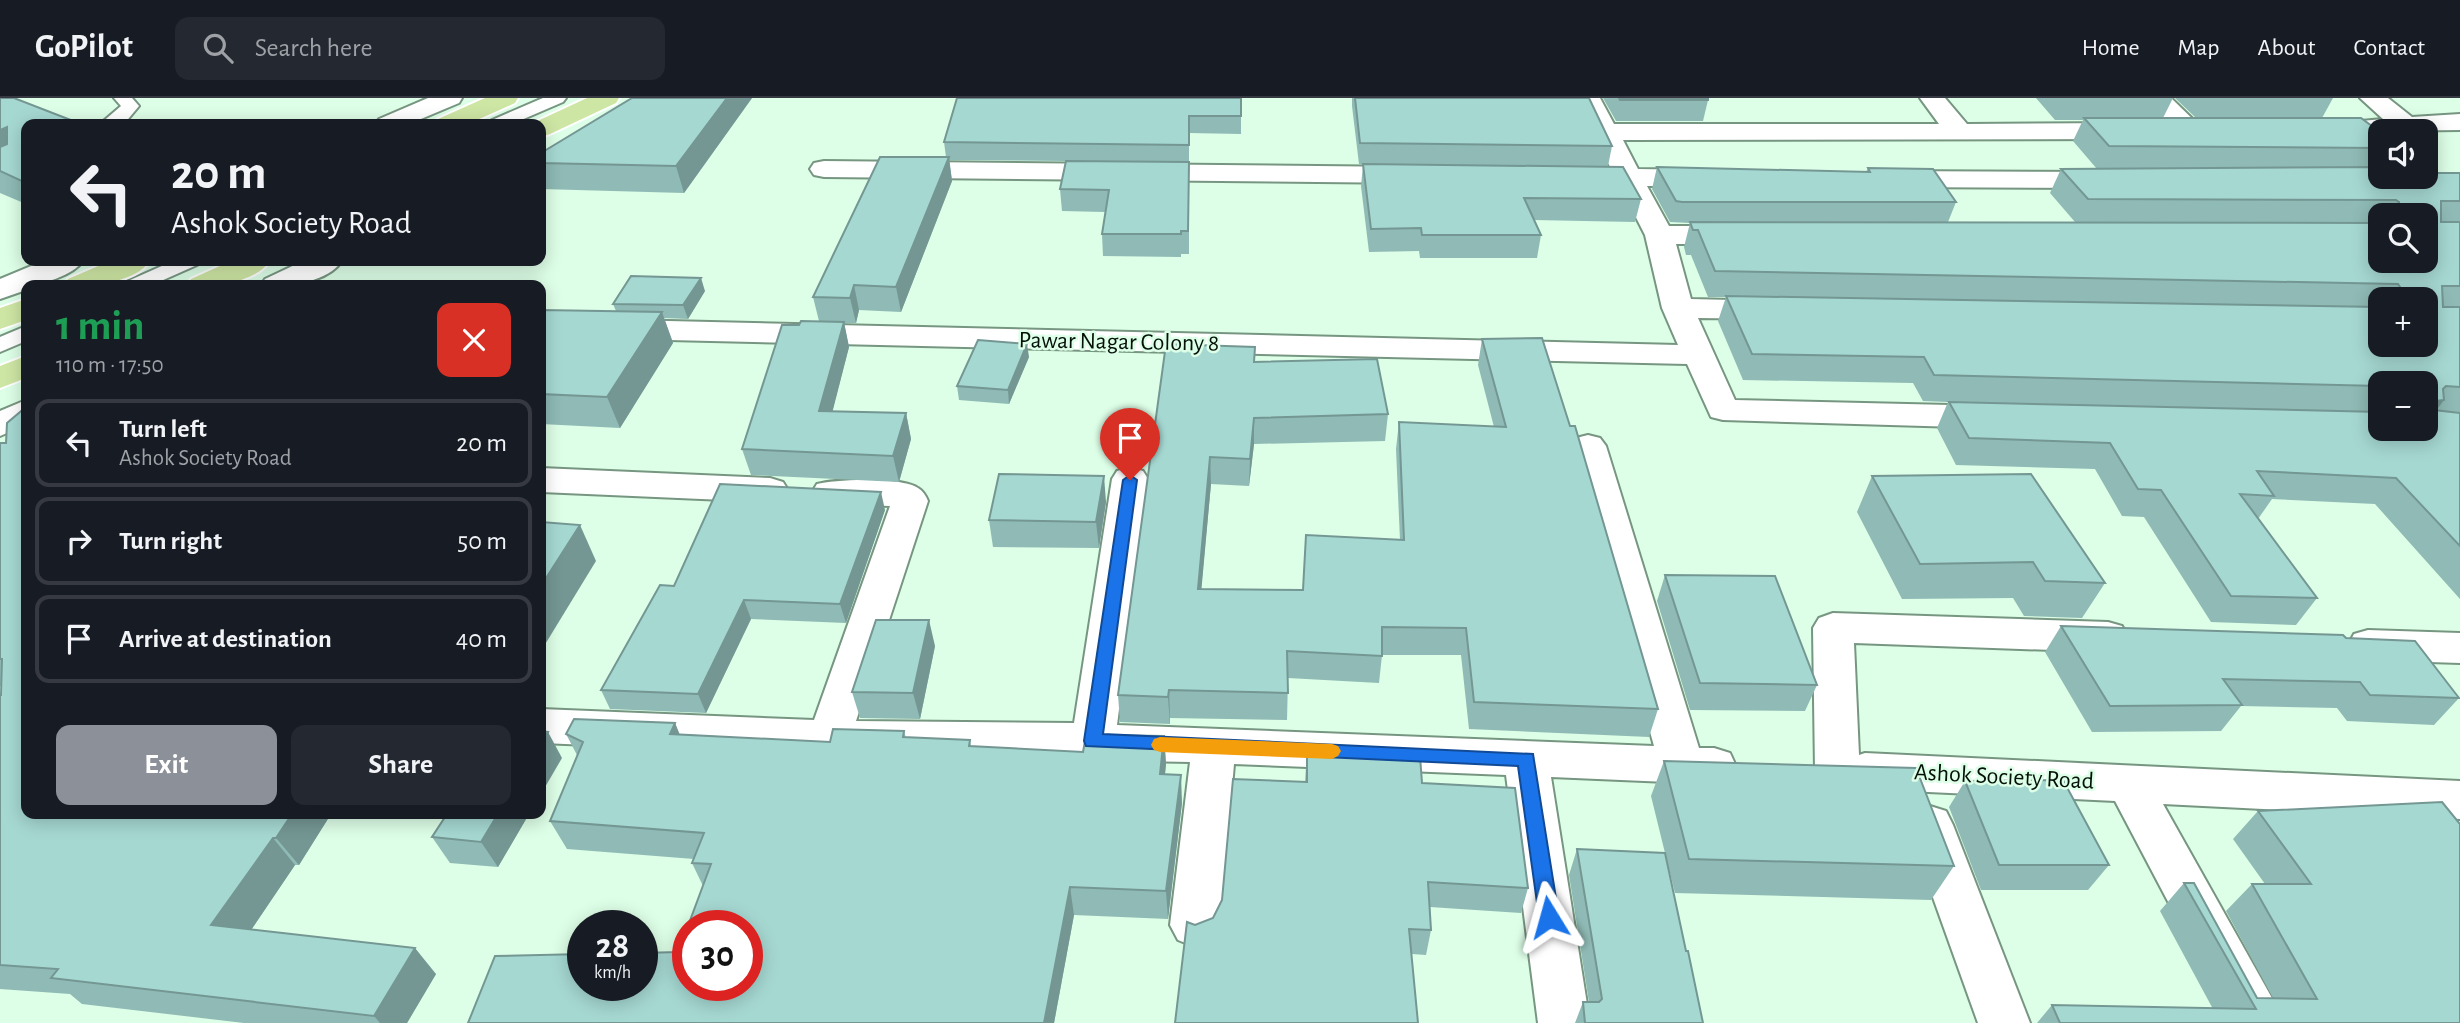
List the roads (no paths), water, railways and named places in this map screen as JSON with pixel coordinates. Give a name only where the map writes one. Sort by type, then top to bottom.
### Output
[{"type":"main road","points":[[458,119],[506,98]]},
{"type":"main road","points":[[546,127],[607,98]]},
{"type":"main road","points":[[91,280],[123,266]]},
{"type":"main road","points":[[213,280],[244,266]]},
{"type":"main road","points":[[0,320],[21,310]]},
{"type":"main road","points":[[0,378],[21,368]]},
{"type":"street","points":[[400,119],[450,98]]},
{"type":"street","points":[[1588,98],[1659,235],[1678,309],[1723,410],[2030,417]]},
{"type":"street","points":[[1932,98],[1959,131]]},
{"type":"street","points":[[2156,98],[2191,131]]},
{"type":"street","points":[[2372,98],[2399,119]]},
{"type":"street","points":[[1605,132],[1710,120],[1959,131],[2218,130]]},
{"type":"street","points":[[2438,124],[2460,122]]},
{"type":"street","points":[[2299,130],[2368,128]]},
{"type":"street","points":[[824,169],[1434,175]]},
{"type":"street","points":[[1546,177],[1726,178]]},
{"type":"street","points":[[1864,179],[2141,180]]},
{"type":"street","points":[[1659,235],[1770,235]]},
{"type":"street","points":[[23,280],[56,266]]},
{"type":"street","points":[[287,280],[316,266]]},
{"type":"street","points":[[0,290],[21,281]]},
{"type":"street","points":[[1678,309],[1802,311]]},
{"type":"street","name":"Pawar Nagar Colony 8","points":[[546,328],[1698,355]]},
{"type":"street","points":[[0,425],[21,414]]},
{"type":"street","points":[[1588,446],[1682,765]]},
{"type":"street","points":[[546,480],[909,497],[910,501],[829,738]]},
{"type":"street","points":[[1093,741],[1130,480]]},
{"type":"street","points":[[1798,768],[1833,628],[2140,638]]},
{"type":"street","points":[[2335,644],[2460,648]]},
{"type":"street","name":"Ashok Society Road","points":[[546,726],[829,738],[1093,741],[1911,773],[2128,783],[2445,813]]},
{"type":"street","points":[[1195,925],[1214,747]]},
{"type":"street","points":[[1526,759],[1564,1023]]},
{"type":"street","points":[[1911,773],[2004,1023]]},
{"type":"street","points":[[2128,783],[2260,1023]]},
{"type":"lane","points":[[119,119],[130,107],[123,98]]},
{"type":"lane","points":[[509,119],[557,98]]},
{"type":"lane","points":[[146,280],[179,266]]},
{"type":"lane","points":[[0,345],[21,336]]}]
